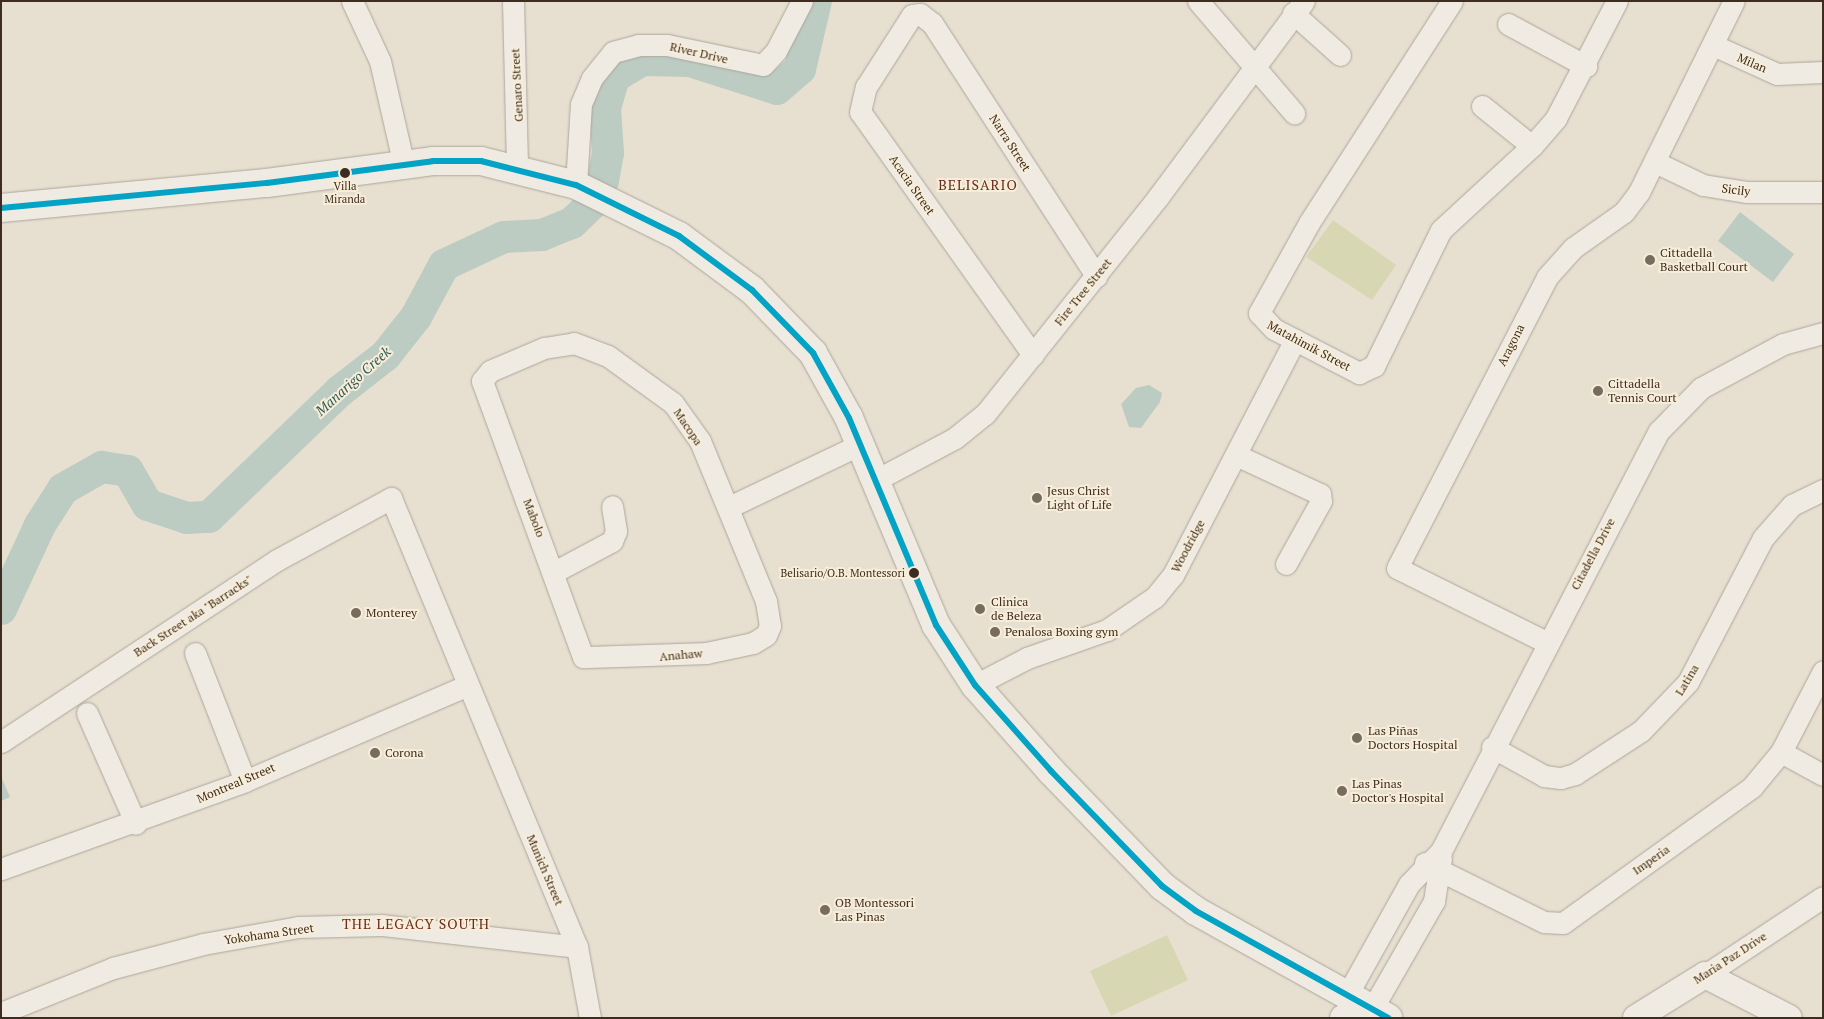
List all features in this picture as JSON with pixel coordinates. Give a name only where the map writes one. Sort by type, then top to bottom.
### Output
[{"type":"main road","points":[[1,208],[404,166],[481,161],[580,186],[619,204],[718,263],[783,319],[813,353],[861,444],[936,625],[975,684],[1162,886],[1196,911],[1360,1011]]},
{"type":"street","points":[[352,1],[380,61],[404,166]]},
{"type":"street","name":"Genaro Street","points":[[513,1],[517,169]]},
{"type":"street","name":"River Drive","points":[[580,186],[581,104],[592,78],[613,52],[639,45],[667,45],[762,65],[776,51],[802,1]]},
{"type":"street","name":"Matahimik Street","points":[[1452,1],[1261,304],[1259,313],[1264,323],[1359,373],[1370,371],[1440,230],[1532,146],[1556,118],[1586,66],[1617,1]]},
{"type":"street","name":"Aragona","points":[[1546,642],[1397,568],[1547,277],[1574,248],[1624,212],[1655,162],[1734,1]]},
{"type":"street","points":[[1202,3],[1294,113]]},
{"type":"street","points":[[1299,7],[1340,55]]},
{"type":"street","name":"Fire Tree Street","points":[[876,480],[971,426],[1033,355],[1096,276],[1299,7]]},
{"type":"street","name":"Narra Street","points":[[920,14],[932,23],[1096,276]]},
{"type":"street","name":"Acacia Street","points":[[920,14],[905,21],[866,87],[860,112],[1033,355]]},
{"type":"street","points":[[1508,24],[1586,66]]},
{"type":"street","name":"Milan","points":[[1713,45],[1778,74],[1823,72]]},
{"type":"street","points":[[1482,106],[1532,146]]},
{"type":"street","name":"Sicily","points":[[1655,162],[1703,185],[1747,192],[1823,192]]},
{"type":"street","name":"Citadella Drive","points":[[1360,1011],[1391,918],[1436,861],[1492,746],[1659,431],[1701,388],[1783,344],[1823,333]]},
{"type":"street","name":"Woodridge","points":[[975,684],[1026,658],[1107,630],[1145,607],[1173,575],[1295,340]]},
{"type":"street","name":"Macopa","points":[[482,381],[490,371],[560,344],[574,343],[608,356],[673,403],[700,441],[729,507],[766,600],[770,626]]},
{"type":"street","name":"Mabolo","points":[[482,381],[554,572],[583,657]]},
{"type":"street","points":[[729,507],[861,444]]},
{"type":"street","points":[[1236,455],[1320,494],[1321,501],[1286,564]]},
{"type":"street","name":"Latina","points":[[1492,746],[1544,776],[1561,778],[1575,774],[1640,730],[1688,682],[1763,538],[1792,504],[1823,490]]},
{"type":"street","name":"Munich Street","points":[[390,498],[466,686],[577,947],[590,1018]]},
{"type":"street","name":"Back Street aka \"Barracks\"","points":[[1,742],[277,560],[390,498]]},
{"type":"street","points":[[554,572],[612,541],[616,531],[612,506]]},
{"type":"street","name":"Anahaw","points":[[583,657],[706,654],[753,643],[770,626]]},
{"type":"street","points":[[195,653],[245,781]]},
{"type":"street","name":"Imperia","points":[[1436,861],[1544,922],[1563,923],[1752,787],[1782,752],[1823,670]]},
{"type":"street","name":"Montreal Street","points":[[1,869],[136,824],[245,781],[466,686]]},
{"type":"street","points":[[88,713],[136,824]]},
{"type":"street","points":[[1782,752],[1823,775]]},
{"type":"street","name":"Citadella Drive","points":[[1360,1011],[1416,933],[1434,901],[1436,861]]},
{"type":"street","name":"Maria Paz Drive","points":[[1636,1018],[1823,897]]},
{"type":"street","points":[[1391,918],[1416,933]]},
{"type":"street","name":"Yokohama Street","points":[[1,1013],[113,968],[203,944],[298,927],[382,925],[577,947]]},
{"type":"street","points":[[1705,975],[1789,1018]]},
{"type":"green space","points":[[1333,220],[1396,265],[1372,300],[1306,257]]},
{"type":"green space","points":[[1167,935],[1188,980],[1111,1016],[1090,971]]},
{"type":"shaded area","points":[[1740,212],[1794,254],[1773,282],[1718,241]]},
{"type":"shaded area","points":[[1149,385],[1162,393],[1160,402],[1141,428],[1129,427],[1121,404],[1136,388]]},
{"type":"shaded area","points":[[1,776],[10,797],[1,801]]},
{"type":"waterway","name":"Manarigo Creek","points":[[1,609],[40,525],[63,489],[102,467],[128,471],[148,505],[187,518],[209,517],[340,391],[385,356],[416,317],[444,265],[504,237],[542,235],[572,223],[593,203],[603,181],[608,153],[605,108],[614,77],[642,60],[690,61],[777,89],[800,69],[816,1]]},
{"type":"transit line","points":[[1,208],[267,183],[433,161],[481,161],[576,185],[679,236],[752,290],[813,353],[849,418],[936,625],[975,685],[1051,771],[1162,886],[1196,911],[1388,1018]]},
{"type":"place","name":"Villa Miranda","points":[[345,173]]},
{"type":"place","name":"Cittadella Basketball Court","points":[[1650,260]]},
{"type":"place","name":"Cittadella Tennis Court","points":[[1598,391]]},
{"type":"place","name":"Jesus Christ Light of Life","points":[[1037,498]]},
{"type":"place","name":"Belisario/O.B. Montessori","points":[[914,573]]},
{"type":"place","name":"Clinica de Beleza","points":[[980,609]]},
{"type":"place","name":"Monterey","points":[[356,613]]},
{"type":"place","name":"Penalosa Boxing gym","points":[[995,632]]},
{"type":"place","name":"Las Piñas Doctors Hospital","points":[[1357,738]]},
{"type":"place","name":"Corona","points":[[375,753]]},
{"type":"place","name":"Las Pinas Doctor's Hospital","points":[[1342,791]]},
{"type":"place","name":"OB Montessori Las Pinas","points":[[825,910]]},
{"type":"district","name":"BELISARIO","points":[[978,185]]},
{"type":"district","name":"THE LEGACY SOUTH","points":[[416,924]]}]
